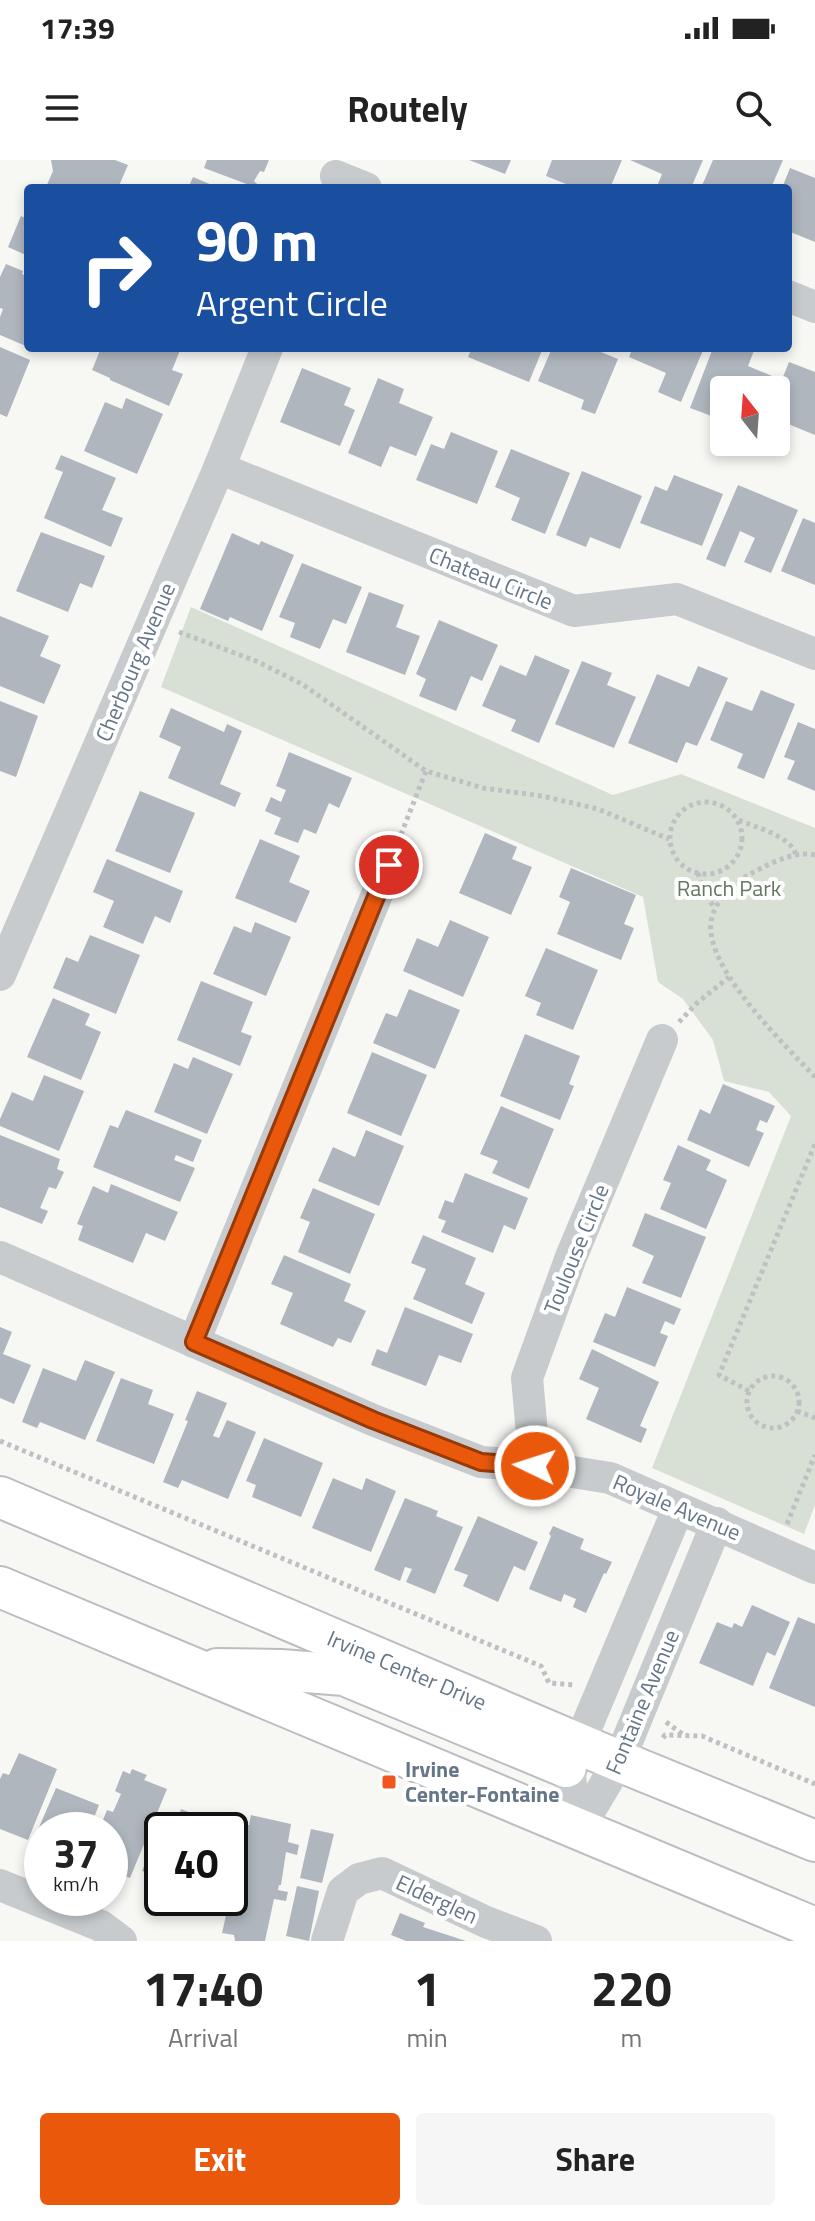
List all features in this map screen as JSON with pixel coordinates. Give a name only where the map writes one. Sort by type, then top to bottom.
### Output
[{"type":"main road","name":"Irvine Center Drive","points":[[0,1497],[575,1755]]},
{"type":"main road","points":[[0,1587],[815,1928]]},
{"type":"main road","points":[[193,1669],[281,1670],[344,1675],[604,1767],[619,1761],[815,1841]]},
{"type":"street","points":[[336,175],[357,184]]},
{"type":"street","points":[[792,298],[815,307]]},
{"type":"street","name":"Cherbourg Avenue","points":[[0,975],[219,468],[265,352]]},
{"type":"street","name":"Chateau Circle","points":[[219,468],[574,611],[677,599],[815,654]]},
{"type":"street","points":[[194,1342],[389,865]]},
{"type":"street","name":"Toulouse Circle","points":[[535,1466],[527,1378],[571,1257],[662,1040]]},
{"type":"street","name":"Royale Avenue","points":[[0,1257],[373,1420],[481,1462],[535,1466],[610,1478],[815,1568]]},
{"type":"street","name":"Fontaine Avenue","points":[[576,1827],[575,1755],[678,1509]]},
{"type":"street","name":"Fontaine Avenue","points":[[576,1827],[619,1761],[717,1523]]},
{"type":"street","name":"Elderglen","points":[[327,1941],[343,1891],[359,1879],[382,1873],[486,1922],[536,1941]]},
{"type":"street","points":[[0,1885],[101,1926],[121,1941]]},
{"type":"path","points":[[152,622],[256,661],[302,684],[426,771],[483,788],[542,796],[598,809],[669,839]]},
{"type":"path","points":[[389,865],[426,771]]},
{"type":"path","points":[[738,820],[742,843],[731,864],[710,874],[686,869],[677,861],[669,839],[676,816],[696,803],[720,804],[738,820],[786,841],[794,848],[796,855]]},
{"type":"path","points":[[815,855],[796,855],[740,880],[715,908],[711,935],[729,977],[776,1037],[815,1077]]},
{"type":"path","points":[[698,873],[704,893],[715,908]]},
{"type":"path","points":[[662,1040],[697,1003],[729,977]]},
{"type":"path","points":[[749,1391],[719,1375],[815,1144]]},
{"type":"path","points":[[769,1376],[786,1379],[797,1393],[797,1411],[787,1423],[763,1426],[747,1408],[749,1391],[769,1376]]},
{"type":"path","points":[[797,1411],[815,1418]]},
{"type":"path","points":[[0,1441],[541,1666],[549,1683]]},
{"type":"path","points":[[777,1550],[815,1455]]},
{"type":"green space","name":"Ranch Park","points":[[191,607],[613,795],[681,774],[815,828],[815,1505],[804,1534],[652,1468],[791,1116],[769,1092],[724,1081],[713,1040],[683,999],[658,982],[643,897],[161,687]]},
{"type":"building","points":[[51,160],[115,160],[128,165],[120,184],[47,184],[53,171]]},
{"type":"building","points":[[207,160],[269,160],[264,172],[260,171],[254,181],[257,184],[246,184],[204,168]]},
{"type":"building","points":[[469,160],[511,160],[505,174]]},
{"type":"building","points":[[552,160],[622,160],[612,184],[566,184],[546,176]]},
{"type":"building","points":[[630,160],[703,160],[693,184],[658,184],[662,174]]},
{"type":"building","points":[[713,160],[783,160],[773,184],[703,184]]},
{"type":"building","points":[[790,168],[815,178],[815,242],[792,233],[792,184],[784,184]]},
{"type":"building","points":[[193,177],[210,184],[190,184]]},
{"type":"building","points":[[21,216],[24,217],[24,254],[8,247]]},
{"type":"building","points":[[6,264],[23,271],[24,345],[0,335],[3,309],[0,308],[0,277]]},
{"type":"building","points":[[0,347],[30,360],[7,417],[0,414]]},
{"type":"building","points":[[99,352],[179,352],[172,370],[183,374],[169,406],[92,370]]},
{"type":"building","points":[[470,352],[541,352],[529,382],[468,357]]},
{"type":"building","points":[[550,352],[601,352],[618,359],[595,414],[581,409],[584,400],[538,381]]},
{"type":"building","points":[[631,352],[702,352],[681,402],[658,392],[666,373],[629,357]]},
{"type":"building","points":[[711,352],[753,352],[748,366],[772,376],[710,376],[710,415],[690,408]]},
{"type":"building","points":[[789,362],[815,372],[815,435],[790,425],[790,376],[783,376]]},
{"type":"building","points":[[302,368],[351,388],[344,405],[355,410],[340,446],[280,422]]},
{"type":"building","points":[[378,378],[404,389],[399,403],[433,417],[416,456],[390,446],[381,467],[348,453]]},
{"type":"building","points":[[126,398],[163,414],[137,474],[84,451],[105,402],[122,409]]},
{"type":"building","points":[[451,432],[498,451],[477,504],[416,480],[431,444],[444,449]]},
{"type":"building","points":[[511,449],[570,473],[545,534],[511,520],[520,498],[495,487]]},
{"type":"building","points":[[61,455],[116,478],[102,510],[123,518],[111,547],[44,518],[63,472],[55,469]]},
{"type":"building","points":[[582,471],[642,496],[620,549],[590,537],[586,547],[556,535]]},
{"type":"building","points":[[674,475],[723,494],[702,546],[640,523],[655,486],[667,491]]},
{"type":"building","points":[[738,485],[798,510],[771,573],[744,562],[755,538],[740,531],[725,567],[706,559]]},
{"type":"building","points":[[803,518],[815,523],[815,585],[781,571]]},
{"type":"building","points":[[41,532],[105,556],[92,588],[80,583],[68,612],[16,591]]},
{"type":"building","points":[[232,533],[294,555],[262,631],[230,617],[228,621],[200,609]]},
{"type":"building","points":[[302,563],[362,587],[346,624],[333,619],[320,649],[290,637],[295,623],[279,617]]},
{"type":"building","points":[[369,592],[404,605],[396,627],[420,636],[405,675],[346,652]]},
{"type":"building","points":[[0,616],[49,636],[40,656],[61,665],[44,704],[0,686]]},
{"type":"building","points":[[439,620],[498,645],[482,681],[471,676],[456,711],[419,696],[426,679],[416,674]]},
{"type":"building","points":[[535,655],[570,670],[539,743],[511,731],[516,720],[482,706],[500,665],[526,676]]},
{"type":"building","points":[[582,661],[612,673],[607,685],[636,697],[614,748],[555,724]]},
{"type":"building","points":[[698,666],[728,678],[697,746],[686,742],[677,763],[628,743],[657,674],[689,687]]},
{"type":"building","points":[[761,690],[795,704],[764,779],[737,768],[743,754],[710,740],[726,701],[752,711]]},
{"type":"building","points":[[0,701],[38,716],[16,777],[0,771]]},
{"type":"building","points":[[171,708],[224,732],[227,724],[242,731],[220,784],[241,793],[235,807],[168,778],[181,747],[159,737]]},
{"type":"building","points":[[798,722],[815,729],[815,791],[787,779],[795,761],[784,757]]},
{"type":"building","points":[[289,752],[352,778],[339,808],[329,803],[316,834],[304,829],[298,843],[274,834],[281,818],[265,811],[271,797],[281,802],[286,790],[276,786]]},
{"type":"building","points":[[140,791],[195,813],[170,873],[115,851]]},
{"type":"building","points":[[485,833],[517,847],[512,859],[532,867],[511,915],[459,893]]},
{"type":"building","points":[[260,839],[300,856],[289,882],[310,891],[296,923],[235,898]]},
{"type":"building","points":[[107,859],[183,891],[170,923],[155,916],[143,944],[103,927],[114,901],[93,892]]},
{"type":"building","points":[[571,868],[636,895],[624,924],[634,928],[621,960],[557,934],[570,902],[559,897]]},
{"type":"building","points":[[450,920],[489,937],[463,997],[403,971],[417,938],[438,947]]},
{"type":"building","points":[[255,922],[291,937],[266,996],[213,974],[234,926],[251,933]]},
{"type":"building","points":[[90,935],[140,955],[116,1014],[53,988],[66,957],[78,962]]},
{"type":"building","points":[[546,948],[598,970],[573,1030],[536,1015],[541,1003],[525,996]]},
{"type":"building","points":[[201,981],[253,1002],[241,1032],[252,1036],[240,1066],[177,1040]]},
{"type":"building","points":[[409,989],[460,1010],[435,1069],[373,1043],[386,1013],[397,1017]]},
{"type":"building","points":[[53,998],[90,1014],[85,1025],[101,1032],[81,1080],[27,1057]]},
{"type":"building","points":[[525,1034],[580,1056],[569,1084],[574,1086],[560,1120],[500,1096]]},
{"type":"building","points":[[372,1052],[427,1075],[401,1136],[347,1113]]},
{"type":"building","points":[[193,1057],[233,1074],[207,1134],[154,1112],[174,1063],[188,1069]]},
{"type":"building","points":[[44,1075],[84,1091],[59,1151],[0,1126],[12,1092],[33,1101]]},
{"type":"building","points":[[723,1084],[775,1106],[767,1123],[760,1120],[756,1130],[764,1133],[749,1167],[687,1140],[700,1109],[710,1114]]},
{"type":"building","points":[[501,1106],[554,1129],[529,1189],[492,1173],[498,1161],[480,1154]]},
{"type":"building","points":[[126,1110],[202,1140],[193,1162],[176,1155],[174,1160],[195,1168],[180,1202],[93,1167],[110,1125],[118,1128]]},
{"type":"building","points":[[366,1130],[404,1146],[379,1206],[318,1181],[333,1147],[355,1157]]},
{"type":"building","points":[[0,1135],[60,1159],[57,1169],[64,1172],[56,1189],[49,1187],[40,1208],[48,1211],[42,1224],[0,1207]]},
{"type":"building","points":[[678,1145],[711,1160],[706,1170],[727,1180],[706,1229],[660,1209],[671,1183],[663,1180]]},
{"type":"building","points":[[465,1173],[528,1198],[515,1230],[504,1225],[493,1253],[441,1232],[446,1221],[438,1218],[445,1200],[453,1203]]},
{"type":"building","points":[[111,1184],[178,1212],[165,1241],[146,1233],[133,1263],[78,1240],[83,1226],[77,1224],[93,1186],[108,1193]]},
{"type":"building","points":[[313,1188],[375,1214],[350,1274],[298,1252],[310,1222],[300,1218]]},
{"type":"building","points":[[645,1213],[706,1237],[681,1298],[642,1283],[654,1256],[632,1246]]},
{"type":"building","points":[[423,1235],[476,1258],[465,1284],[485,1293],[472,1324],[413,1299],[426,1269],[411,1263]]},
{"type":"building","points":[[284,1255],[351,1284],[344,1301],[366,1311],[351,1343],[338,1338],[333,1347],[280,1324],[293,1293],[271,1284]]},
{"type":"building","points":[[627,1287],[681,1309],[674,1325],[665,1321],[660,1333],[668,1336],[655,1367],[593,1342],[605,1313],[615,1317]]},
{"type":"building","points":[[405,1307],[473,1334],[461,1363],[439,1355],[426,1386],[371,1365],[377,1349],[387,1353]]},
{"type":"building","points":[[0,1327],[12,1332],[3,1354],[31,1365],[14,1404],[0,1398]]},
{"type":"building","points":[[592,1349],[659,1382],[640,1426],[647,1429],[641,1443],[586,1419],[599,1388],[579,1379]]},
{"type":"building","points":[[85,1360],[115,1372],[85,1440],[40,1422],[37,1428],[22,1422],[43,1368],[76,1381]]},
{"type":"building","points":[[121,1378],[153,1390],[148,1404],[174,1414],[154,1464],[96,1441]]},
{"type":"building","points":[[197,1391],[227,1403],[213,1436],[219,1438],[227,1420],[256,1432],[228,1499],[182,1480],[178,1488],[163,1482]]},
{"type":"building","points":[[264,1438],[323,1463],[301,1517],[252,1497],[256,1485],[246,1481]]},
{"type":"building","points":[[333,1478],[362,1490],[366,1478],[396,1491],[371,1552],[312,1528]]},
{"type":"building","points":[[405,1498],[438,1511],[436,1516],[463,1527],[435,1594],[406,1582],[412,1569],[405,1567],[400,1581],[374,1570]]},
{"type":"building","points":[[478,1516],[538,1542],[525,1571],[514,1566],[498,1602],[463,1586],[468,1575],[454,1570]]},
{"type":"building","points":[[553,1526],[584,1539],[580,1549],[612,1562],[586,1613],[573,1607],[576,1599],[564,1594],[561,1602],[529,1589]]},
{"type":"building","points":[[752,1605],[790,1622],[775,1656],[767,1652],[753,1686],[699,1663],[717,1622],[732,1628],[734,1623],[742,1627]]},
{"type":"building","points":[[798,1617],[815,1624],[815,1707],[769,1688]]},
{"type":"building","points":[[19,1753],[57,1769],[39,1812],[24,1812],[24,1838],[0,1829],[0,1779],[3,1773],[9,1775]]},
{"type":"building","points":[[132,1769],[147,1775],[144,1780],[167,1789],[157,1812],[144,1812],[144,1844],[130,1878],[128,1812],[113,1812],[121,1794],[115,1791],[123,1771],[130,1774]]},
{"type":"building","points":[[56,1788],[99,1805],[96,1812],[46,1812]]},
{"type":"building","points":[[251,1815],[291,1824],[288,1842],[299,1845],[297,1855],[286,1852],[278,1890],[288,1892],[286,1901],[274,1899],[265,1941],[235,1941],[234,1935],[222,1933],[226,1916],[248,1916]]},
{"type":"building","points":[[311,1829],[334,1834],[322,1883],[300,1878]]},
{"type":"building","points":[[297,1886],[319,1891],[309,1941],[286,1936]]},
{"type":"building","points":[[400,1913],[425,1923],[423,1927],[466,1941],[406,1941],[391,1935]]},
{"type":"place","name":"Irvine Center-Fontaine","points":[[389,1782]]},
{"type":"route","points":[[389,865],[194,1342],[373,1420],[481,1462],[535,1466]]}]
